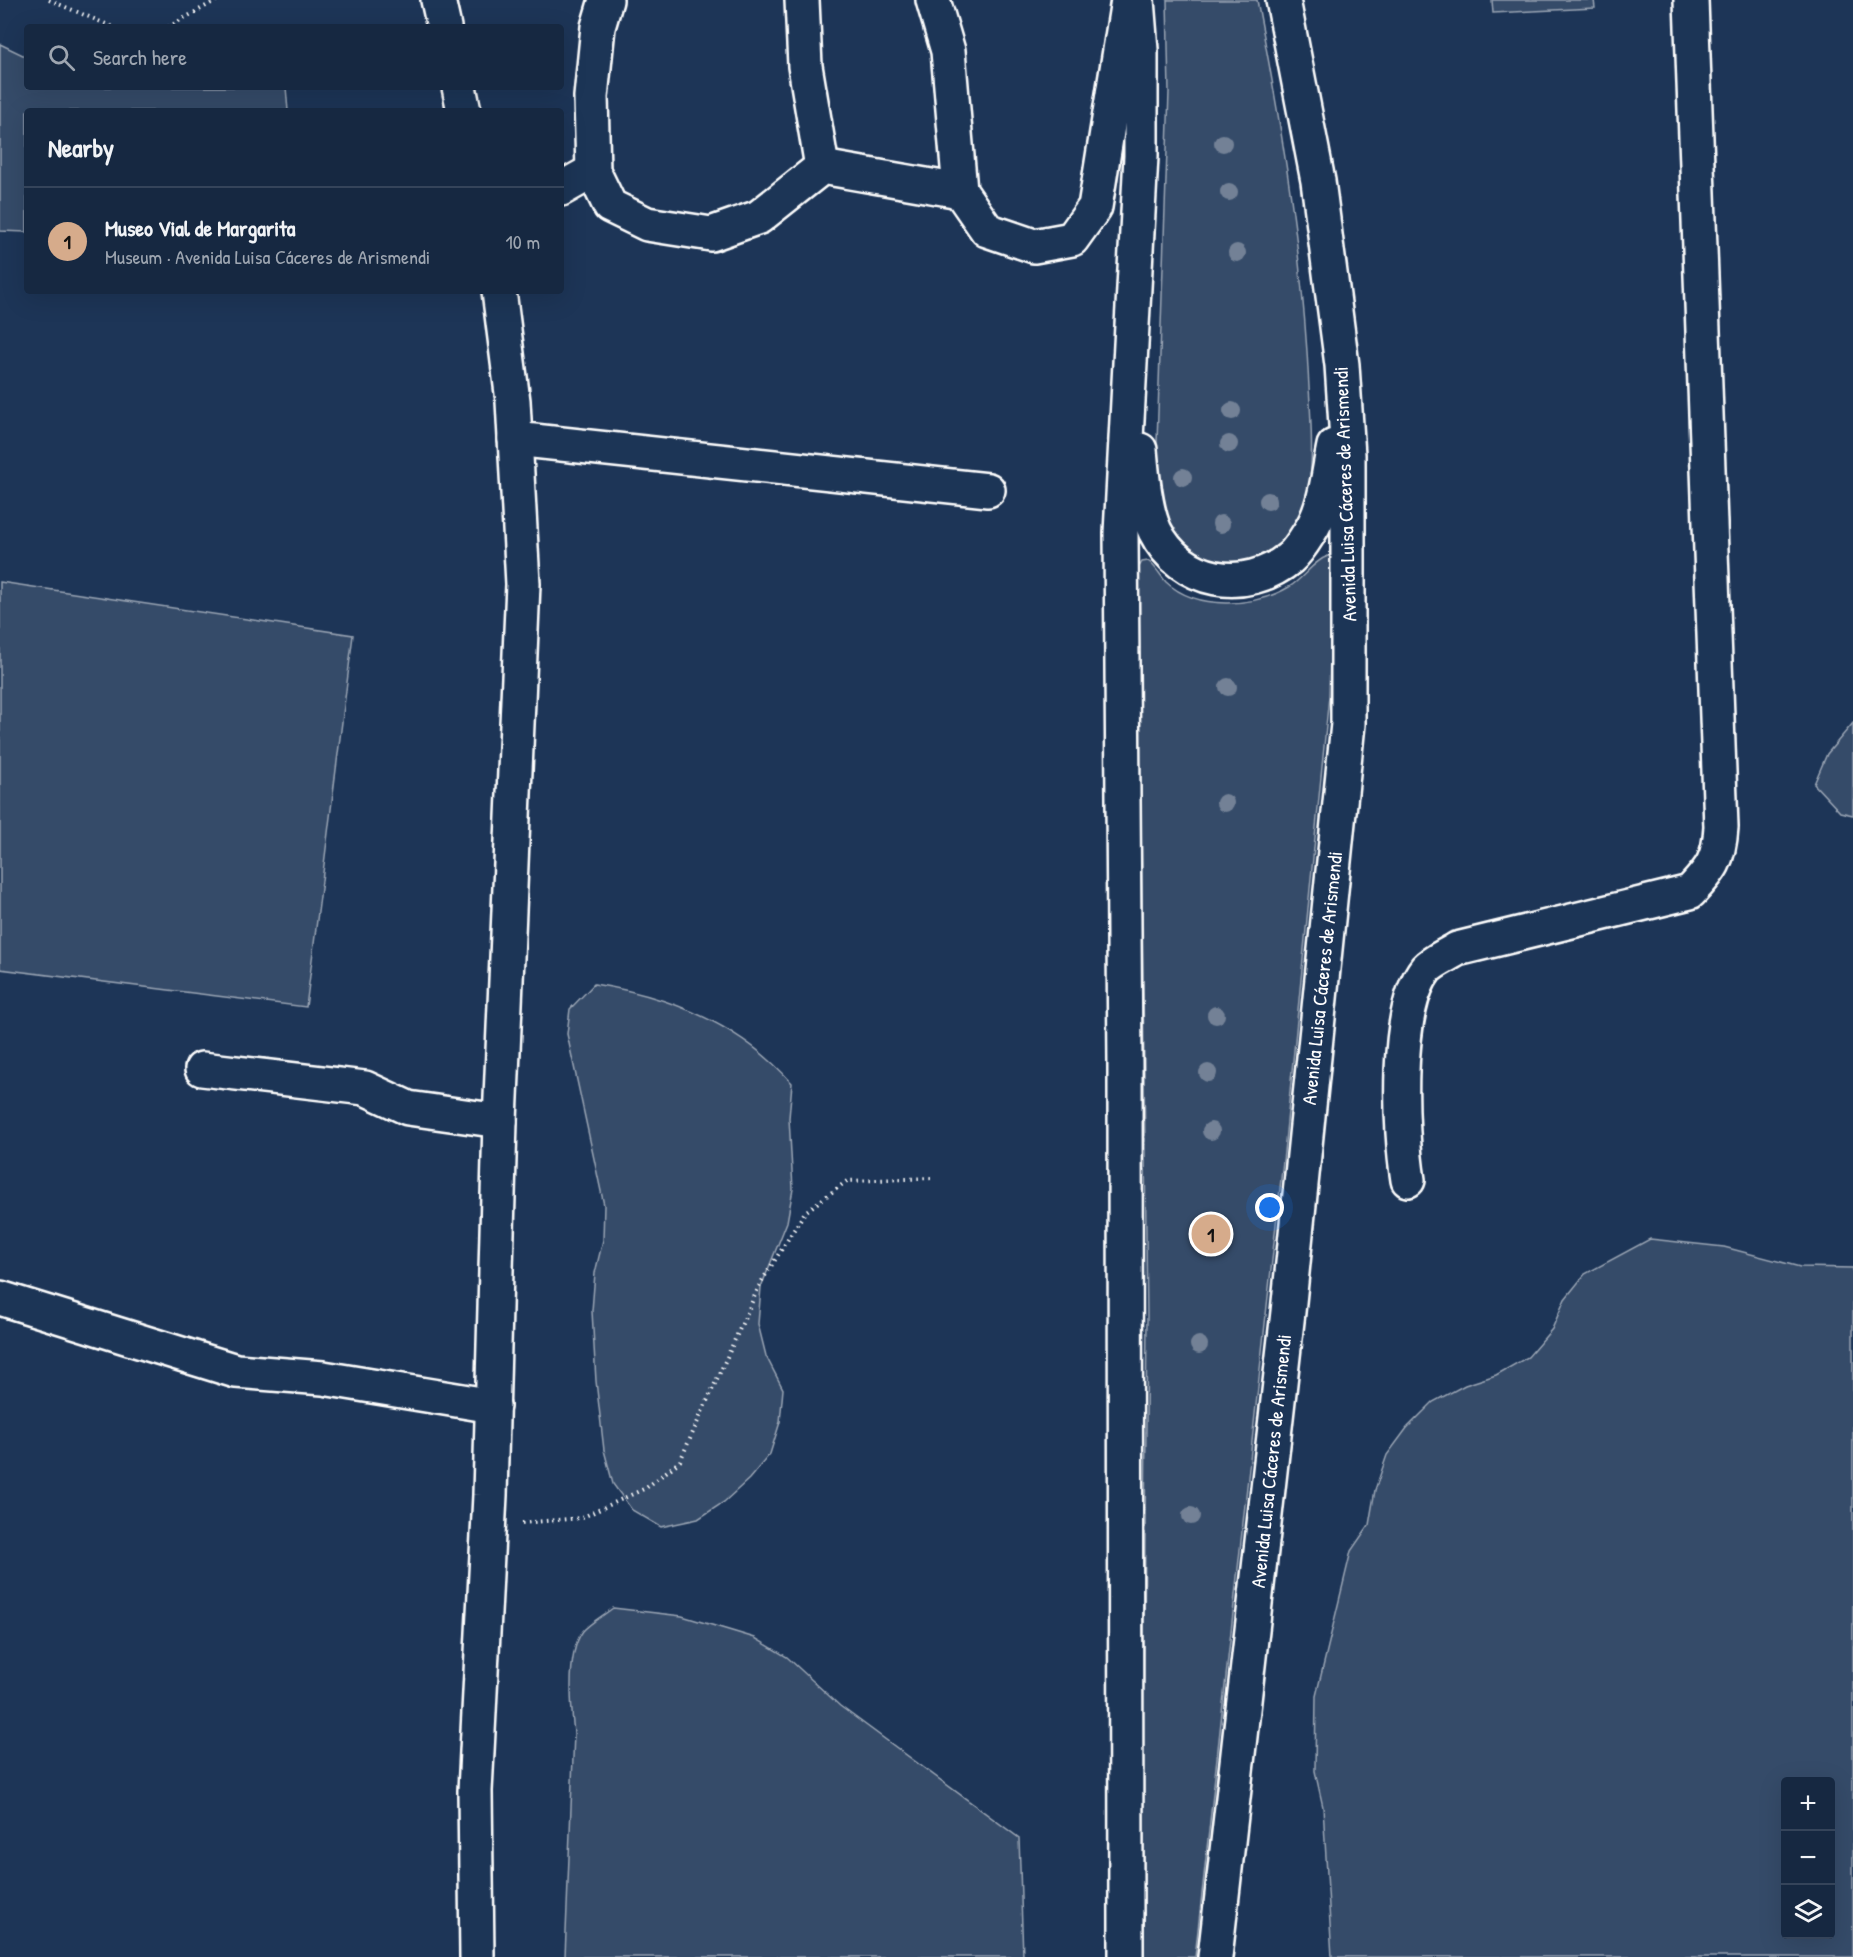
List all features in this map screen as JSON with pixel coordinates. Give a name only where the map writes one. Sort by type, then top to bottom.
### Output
[{"type":"main road","points":[[438,0],[443,24]]},
{"type":"main road","points":[[606,0],[597,27],[591,97],[593,171],[610,206],[647,224],[711,234],[759,217],[822,167],[960,191]]},
{"type":"main road","points":[[802,0],[805,66],[822,167]]},
{"type":"main road","points":[[933,0],[948,51],[960,191],[987,231],[1034,246],[1072,239],[1095,207],[1128,0]]},
{"type":"main road","points":[[1126,1957],[1125,1056],[1121,533],[1141,156],[1141,50],[1137,0]]},
{"type":"main road","name":"Avenida Luisa Cáceres de Arismendi","points":[[1215,1957],[1288,1312],[1348,724],[1348,455],[1342,365],[1318,181],[1283,0]]},
{"type":"main road","points":[[1408,1180],[1402,1143],[1403,1060],[1413,993],[1427,968],[1457,949],[1690,892],[1711,870],[1719,851],[1721,826],[1691,0]]},
{"type":"main road","points":[[460,90],[463,108]]},
{"type":"main road","points":[[564,187],[593,171]]},
{"type":"main road","points":[[477,1957],[475,1791],[489,1525],[500,1120],[523,584],[513,401],[499,294]]},
{"type":"main road","points":[[1130,356],[1143,482],[1154,530],[1176,559],[1206,577],[1236,581],[1264,574],[1291,558],[1311,531],[1324,499],[1342,365]]},
{"type":"main road","points":[[515,439],[988,490]]},
{"type":"main road","points":[[202,1069],[365,1088],[408,1108],[500,1120]]},
{"type":"main road","points":[[0,1298],[236,1371],[323,1378],[493,1406]]},
{"type":"path","points":[[49,0],[106,24]]},
{"type":"path","points":[[173,24],[217,0]]},
{"type":"path","points":[[489,1525],[581,1518],[646,1488],[680,1461],[760,1284],[804,1212],[846,1181],[934,1178]]},
{"type":"shaded area","points":[[1167,0],[1257,0],[1283,144],[1297,241],[1311,415],[1312,447],[1308,493],[1300,519],[1286,541],[1262,557],[1233,564],[1203,560],[1190,553],[1179,543],[1167,521],[1160,495],[1157,442],[1169,92]]},
{"type":"shaded area","points":[[1492,0],[1594,0],[1595,8],[1493,13]]},
{"type":"shaded area","points":[[0,44],[24,56],[24,90],[286,90],[288,108],[24,108],[24,232],[0,231]]},
{"type":"shaded area","points":[[1328,556],[1332,558],[1329,696],[1284,1152],[1195,1957],[1141,1957],[1147,1317],[1138,569],[1142,562],[1148,561],[1166,582],[1194,598],[1210,602],[1243,602],[1260,599],[1289,587]]},
{"type":"shaded area","points":[[0,582],[353,635],[306,1007],[0,969]]},
{"type":"shaded area","points":[[1853,723],[1853,815],[1840,812],[1814,784],[1827,754]]},
{"type":"shaded area","points":[[594,984],[649,996],[702,1016],[727,1029],[750,1045],[792,1083],[789,1118],[793,1189],[787,1222],[761,1287],[758,1324],[766,1356],[783,1389],[780,1422],[770,1454],[749,1479],[724,1502],[698,1519],[661,1527],[632,1510],[613,1484],[604,1450],[596,1381],[592,1311],[595,1273],[603,1240],[604,1205],[567,1034],[570,1009]]},
{"type":"shaded area","points":[[1650,1239],[1724,1247],[1800,1267],[1853,1268],[1853,1957],[1332,1957],[1323,1807],[1315,1771],[1316,1696],[1351,1551],[1369,1525],[1375,1490],[1387,1455],[1407,1428],[1433,1402],[1465,1385],[1496,1375],[1528,1357],[1552,1329],[1565,1299],[1585,1274]]},
{"type":"shaded area","points":[[613,1608],[682,1616],[755,1638],[787,1657],[840,1706],[1019,1838],[1023,1957],[565,1957],[574,1733],[571,1695],[572,1666],[574,1653],[583,1631]]},
{"type":"place","name":"Museo Vial de Margarita","points":[[1211,1234]]}]
